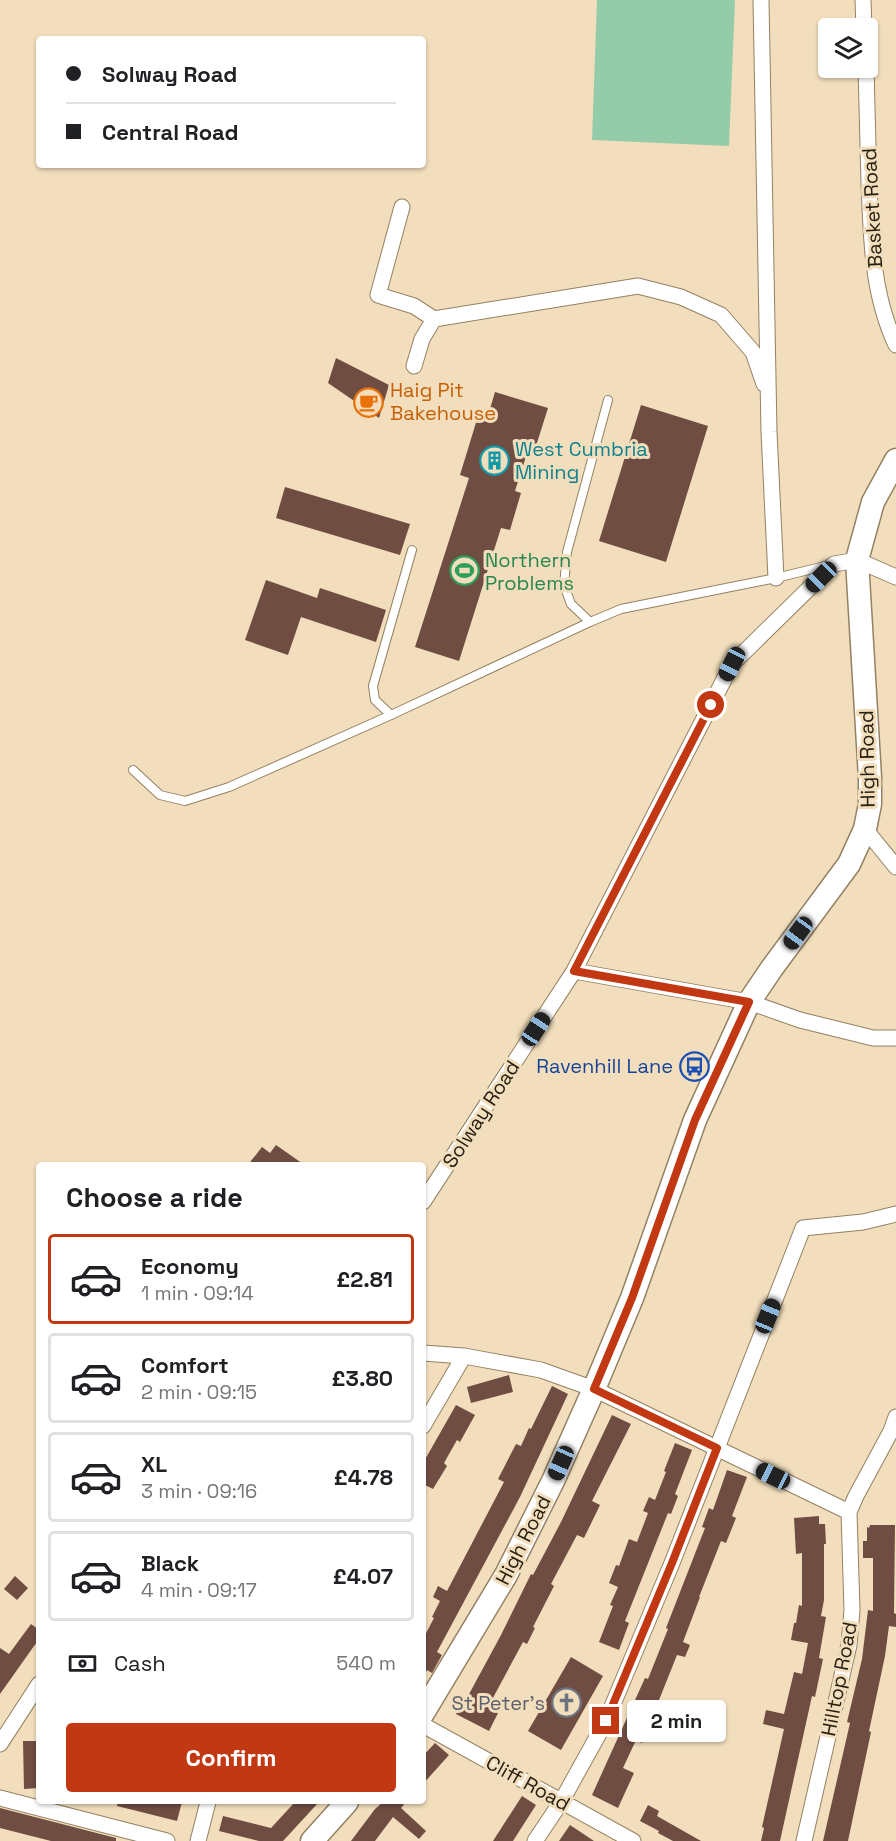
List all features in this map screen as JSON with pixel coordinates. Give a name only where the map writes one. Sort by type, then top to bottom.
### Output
[{"type":"street","points":[[761,0],[769,395],[776,578]]},
{"type":"street","points":[[863,0],[864,18]]},
{"type":"street","name":"Basket Road","points":[[866,78],[872,253],[879,296],[888,328],[896,345]]},
{"type":"street","points":[[402,207],[378,296],[414,306],[434,319],[638,286],[681,297],[721,315],[753,352],[769,395]]},
{"type":"street","points":[[414,366],[422,339],[434,319]]},
{"type":"street","name":"High Road","points":[[426,1708],[506,1575],[553,1481],[632,1298],[695,1120],[749,1002],[849,864],[865,829],[870,804],[870,778],[857,560],[873,502],[896,460]]},
{"type":"street","points":[[834,564],[857,560],[896,577]]},
{"type":"street","name":"Solway Road","points":[[426,1197],[574,971],[732,664],[834,564]]},
{"type":"street","points":[[865,829],[896,867]]},
{"type":"street","points":[[574,971],[749,1002],[800,1020],[873,1038],[896,1038]]},
{"type":"street","points":[[535,1841],[561,1802],[606,1721],[668,1573],[803,1228],[863,1222],[896,1214]]},
{"type":"street","points":[[426,1353],[464,1356],[541,1370],[594,1389],[849,1512]]},
{"type":"street","points":[[426,1421],[464,1356]]},
{"type":"street","name":"Hilltop Road","points":[[804,1841],[849,1645],[852,1599],[849,1512],[896,1417]]},
{"type":"street","points":[[0,1744],[36,1689]]},
{"type":"street","name":"Cliff Road","points":[[426,1727],[633,1841]]},
{"type":"street","points":[[0,1798],[167,1841]]},
{"type":"street","points":[[198,1841],[207,1804]]},
{"type":"street","points":[[312,1841],[345,1804]]},
{"type":"lane","points":[[590,622],[571,604],[564,585],[567,552],[608,400]]},
{"type":"lane","points":[[391,715],[375,700],[373,686],[412,550]]},
{"type":"lane","points":[[133,770],[160,795],[185,801],[229,787],[621,609],[834,564]]},
{"type":"green space","points":[[597,0],[735,0],[729,146],[592,140]]},
{"type":"building","name":"Haig Pit Bakehouse","points":[[336,358],[389,385],[379,418],[328,383]]},
{"type":"building","points":[[495,392],[548,408],[536,446],[530,444],[515,491],[521,493],[510,530],[501,528],[459,661],[415,647],[469,478],[460,475],[478,416],[487,419]]},
{"type":"building","points":[[641,405],[708,426],[666,562],[599,541]]},
{"type":"building","points":[[285,487],[410,524],[400,555],[276,518]]},
{"type":"building","points":[[266,580],[317,598],[320,588],[386,610],[376,642],[301,617],[288,655],[245,640]]},
{"type":"building","points":[[276,1145],[300,1162],[250,1162],[262,1147],[270,1153]]},
{"type":"building","points":[[509,1375],[513,1392],[471,1403],[467,1387]]},
{"type":"building","points":[[552,1386],[568,1394],[520,1497],[437,1652],[442,1655],[432,1673],[427,1670],[426,1672],[426,1633],[440,1601],[433,1597],[438,1586],[447,1591],[504,1482],[498,1479],[516,1444],[521,1446],[529,1428],[531,1429]]},
{"type":"building","points":[[456,1405],[475,1415],[460,1442],[457,1440],[444,1463],[447,1466],[433,1489],[426,1486],[426,1458]]},
{"type":"building","points":[[612,1415],[631,1424],[592,1501],[600,1505],[584,1538],[577,1535],[551,1584],[554,1586],[527,1644],[523,1642],[488,1707],[498,1713],[489,1731],[456,1714],[466,1695],[468,1696],[531,1574],[533,1575],[561,1522]]},
{"type":"building","points":[[675,1443],[692,1450],[675,1494],[678,1496],[671,1514],[668,1513],[625,1621],[629,1623],[619,1650],[599,1642],[618,1587],[609,1583],[616,1565],[619,1566],[629,1539],[637,1542],[648,1513],[643,1511],[649,1497],[655,1500]]},
{"type":"building","points":[[727,1470],[747,1477],[732,1516],[736,1518],[726,1543],[721,1541],[699,1597],[683,1642],[690,1645],[685,1657],[677,1655],[657,1705],[653,1703],[642,1729],[647,1732],[642,1743],[636,1740],[623,1768],[634,1773],[618,1808],[592,1795],[645,1678],[648,1679],[705,1528],[702,1527],[709,1508],[713,1510]]},
{"type":"building","points":[[819,1516],[819,1524],[825,1524],[826,1544],[824,1544],[824,1600],[821,1616],[826,1617],[819,1658],[823,1659],[815,1697],[812,1696],[780,1841],[761,1841],[764,1828],[762,1827],[784,1729],[763,1724],[766,1710],[784,1714],[794,1672],[802,1674],[808,1643],[791,1640],[799,1605],[802,1606],[802,1553],[796,1554],[794,1518]]},
{"type":"building","points":[[870,1525],[895,1525],[894,1613],[896,1614],[896,1627],[889,1626],[869,1731],[871,1732],[848,1841],[823,1841],[850,1723],[847,1722],[862,1659],[868,1610],[873,1611],[873,1558],[863,1558],[863,1541],[867,1541],[867,1527],[869,1528]]},
{"type":"building","points":[[15,1576],[28,1588],[17,1600],[4,1589]]},
{"type":"building","points":[[31,1624],[36,1628],[36,1643],[0,1694],[0,1648],[9,1654]]},
{"type":"building","name":"St Peter's","points":[[571,1657],[603,1676],[561,1750],[528,1731]]},
{"type":"building","points":[[23,1741],[36,1741],[36,1788],[24,1789]]},
{"type":"building","points":[[435,1743],[449,1755],[426,1781],[426,1753]]},
{"type":"building","points":[[522,1796],[536,1805],[513,1841],[493,1841]]},
{"type":"building","points":[[118,1804],[181,1804],[177,1821],[117,1806]]},
{"type":"building","points":[[293,1804],[317,1804],[283,1841],[259,1841],[219,1831],[223,1816],[271,1828]]},
{"type":"building","points":[[381,1804],[404,1804],[401,1808],[426,1831],[419,1839],[393,1817],[375,1841],[351,1841]]},
{"type":"building","points":[[648,1805],[659,1811],[657,1816],[701,1841],[673,1841],[640,1821]]},
{"type":"building","points":[[0,1808],[116,1838],[116,1841],[51,1841],[0,1828]]},
{"type":"building","points":[[570,1825],[594,1841],[559,1841]]},
{"type":"place","name":"Haig Pit Bakehouse","points":[[369,402]]},
{"type":"place","name":"West Cumbria Mining","points":[[494,461]]},
{"type":"place","name":"Northern Problems","points":[[464,571]]},
{"type":"place","name":"Ravenhill Lane","points":[[694,1066]]},
{"type":"place","name":"St Peter's","points":[[566,1703]]},
{"type":"route","points":[[606,1721],[717,1448],[594,1389],[632,1298],[695,1120],[749,1002],[574,971],[711,705]]}]
